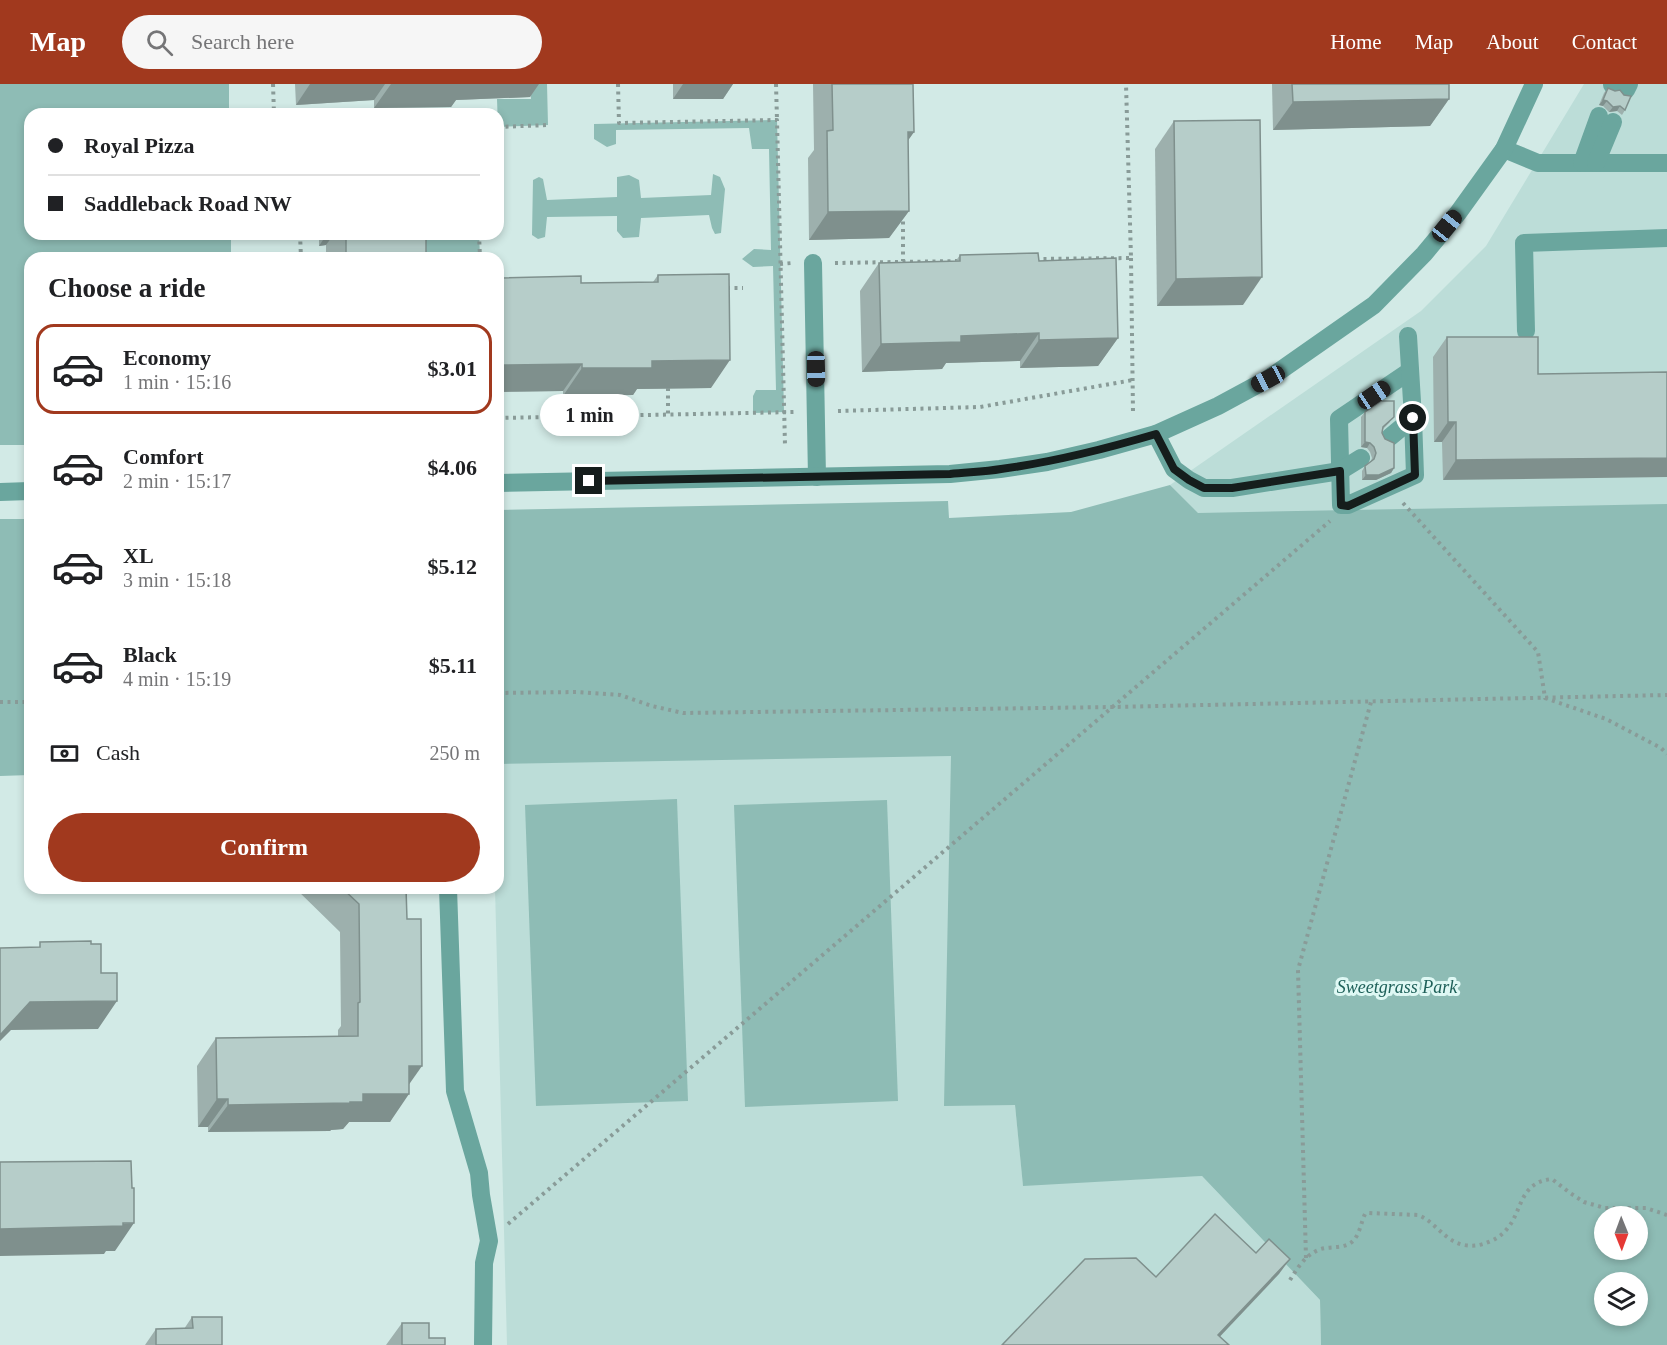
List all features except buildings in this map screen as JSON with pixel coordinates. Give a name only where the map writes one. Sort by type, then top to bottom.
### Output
[{"type":"street","points":[[504,483],[950,474],[1000,470],[1047,462],[1156,434],[1218,406],[1268,379],[1374,305],[1424,254],[1504,148],[1534,84]]},
{"type":"street","points":[[1589,163],[1606,119]]},
{"type":"street","points":[[1504,148],[1538,163],[1667,163]]},
{"type":"street","points":[[1527,331],[1524,243],[1667,238]]},
{"type":"street","points":[[813,263],[818,477]]},
{"type":"street","points":[[1408,336],[1413,418],[1415,475],[1348,506],[1341,505],[1339,419],[1410,371]]},
{"type":"street","points":[[1390,437],[1413,418]]},
{"type":"street","points":[[1156,434],[1174,469],[1204,488],[1232,488],[1340,471],[1361,458]]},
{"type":"street","points":[[0,492],[24,491]]},
{"type":"street","points":[[448,894],[455,1090],[479,1173],[489,1240],[484,1263],[483,1345]]},
{"type":"path","points":[[273,84],[274,108]]},
{"type":"path","points":[[618,84],[619,123],[777,120]]},
{"type":"path","points":[[776,84],[785,445]]},
{"type":"path","points":[[1126,84],[1133,412]]},
{"type":"path","points":[[504,127],[548,125]]},
{"type":"path","points":[[903,214],[903,261]]},
{"type":"path","points":[[1035,259],[1131,258]]},
{"type":"path","points":[[780,264],[963,261]]},
{"type":"path","points":[[720,288],[743,288]]},
{"type":"path","points":[[504,418],[980,407],[1133,380]]},
{"type":"path","points":[[668,388],[668,414]]},
{"type":"path","points":[[584,396],[586,416]]},
{"type":"path","points":[[1389,487],[1538,652],[1545,698]]},
{"type":"path","points":[[489,1240],[1348,506]]},
{"type":"path","points":[[504,693],[577,692],[620,695],[683,713],[1113,707],[1667,695]]},
{"type":"path","points":[[1545,698],[1606,719],[1661,748],[1667,754]]},
{"type":"path","points":[[0,702],[24,702]]},
{"type":"path","points":[[1306,1258],[1298,970],[1371,702]]},
{"type":"path","points":[[1290,1280],[1306,1258],[1318,1250],[1353,1242],[1365,1214],[1369,1213],[1418,1215],[1426,1218],[1448,1238],[1456,1242],[1477,1246],[1484,1244],[1502,1235],[1509,1228],[1524,1195],[1538,1182],[1546,1180],[1552,1179],[1577,1198],[1594,1205],[1605,1208],[1646,1208],[1667,1215]]},
{"type":"shaded area","points":[[1584,84],[1667,84],[1667,516],[1208,524],[1170,485],[1421,311],[1486,246]]},
{"type":"shaded area","points":[[952,722],[1015,1105],[1023,1185],[1202,1176],[1320,1300],[1321,1345],[507,1345],[495,894],[504,894],[504,733]]},
{"type":"green space","points":[[0,84],[229,84],[229,108],[24,108],[24,240],[231,240],[231,252],[24,252],[24,445],[0,445]]},
{"type":"green space","points":[[530,84],[547,84],[548,125],[504,127],[504,108],[497,108],[497,99],[531,99]]},
{"type":"green space","points":[[777,120],[784,412],[753,413],[753,396],[756,390],[776,390],[773,266],[753,267],[742,259],[754,249],[771,250],[769,149],[752,149],[749,128],[616,130],[616,144],[607,147],[594,139],[594,124]]},
{"type":"green space","points":[[713,174],[720,177],[725,189],[721,233],[715,234],[709,215],[641,218],[639,237],[623,238],[617,231],[617,216],[547,217],[545,237],[538,239],[532,235],[533,180],[539,177],[543,179],[547,200],[617,197],[617,177],[629,175],[639,180],[641,198],[711,195]]},
{"type":"green space","points":[[425,240],[479,240],[480,252],[425,252]]},
{"type":"green space","name":"Sweetgrass Park","points":[[1170,485],[1198,513],[1667,504],[1667,1345],[1321,1345],[1320,1300],[1202,1176],[1023,1186],[1015,1105],[944,1106],[951,756],[504,764],[504,510],[948,501],[949,518],[1071,512]]},
{"type":"green space","points":[[0,519],[24,519],[24,775],[0,776]]},
{"type":"green space","points":[[677,799],[688,1101],[536,1106],[525,805]]},
{"type":"green space","points":[[887,800],[898,1101],[745,1107],[734,805]]},
{"type":"route","points":[[589,481],[950,474],[1000,470],[1099,450],[1156,434],[1174,469],[1204,488],[1232,488],[1340,471],[1341,505],[1348,506],[1415,475],[1413,418]]}]
